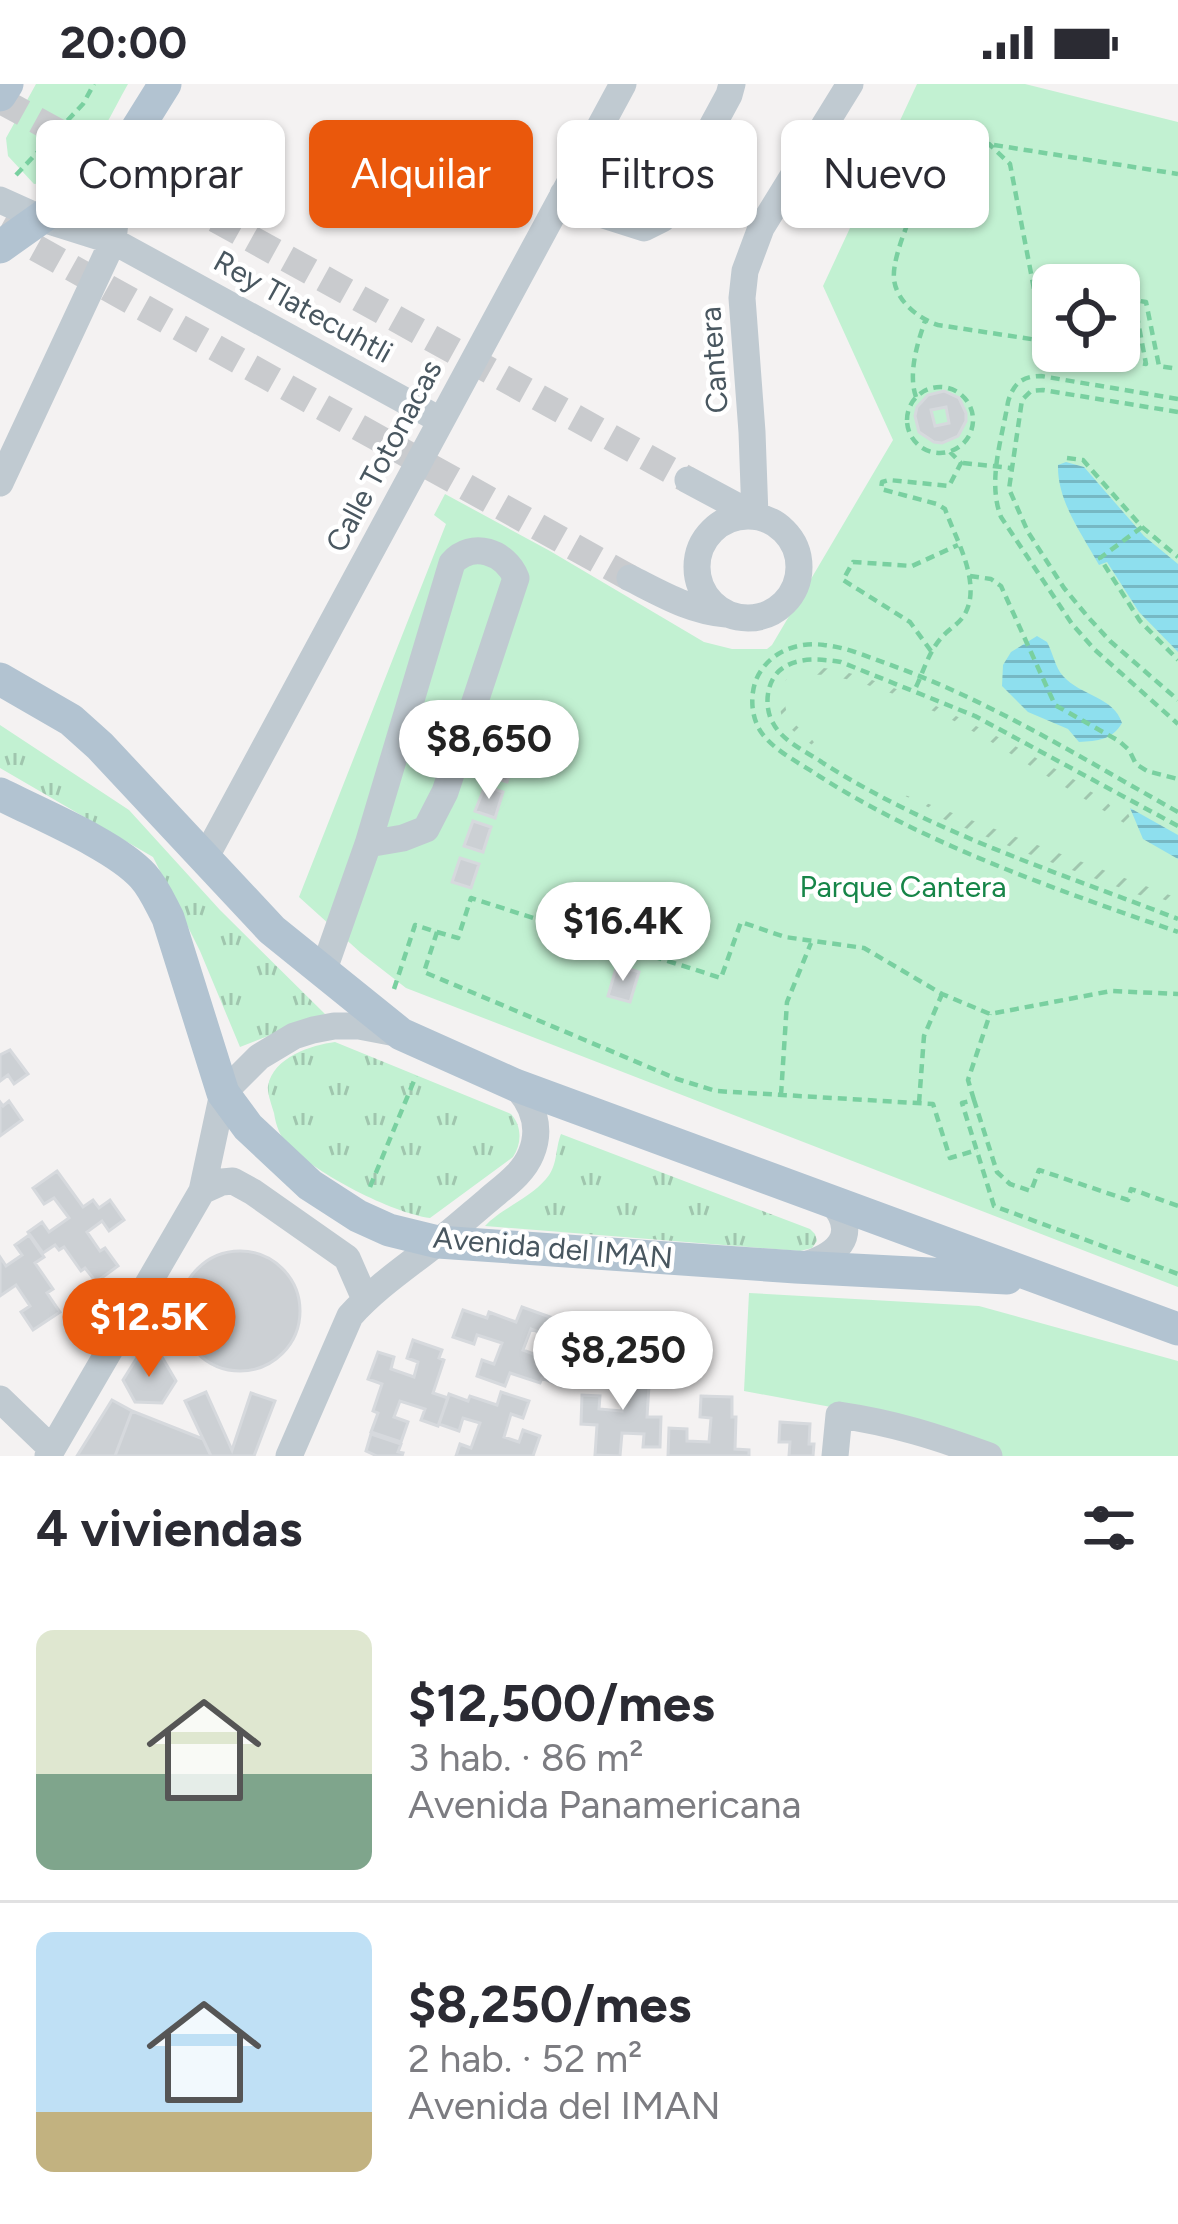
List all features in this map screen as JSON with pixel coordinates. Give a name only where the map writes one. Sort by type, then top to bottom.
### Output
[{"type":"main road","points":[[0,94],[7,84]]},
{"type":"main road","points":[[143,120],[165,84]]},
{"type":"main road","points":[[0,247],[36,221]]},
{"type":"main road","name":"Avenida del IMAN","points":[[0,679],[70,720],[100,746],[272,930],[404,1034],[515,1085],[1178,1329]]},
{"type":"main road","name":"Avenida del IMAN","points":[[0,794],[119,855],[140,872],[168,918],[223,1093],[248,1127],[310,1185],[358,1216],[389,1230],[438,1242],[1045,1280]]},
{"type":"street","name":"Calle Totonacas","points":[[603,120],[622,84]]},
{"type":"street","points":[[715,120],[731,84]]},
{"type":"street","name":"Cantera","points":[[755,516],[742,298],[745,271],[761,228],[850,84]]},
{"type":"street","name":"Rey Tlatecuhtli","points":[[7,188],[36,214]]},
{"type":"street","name":"Calle Totonacas","points":[[204,860],[557,205]]},
{"type":"street","name":"Rey Tlatecuhtli","points":[[72,228],[113,241],[440,420]]},
{"type":"street","points":[[0,483],[113,241],[114,228]]},
{"type":"street","points":[[630,578],[683,606],[742,618],[759,618],[789,598],[800,565],[786,532],[688,480]]},
{"type":"street","points":[[726,614],[712,605],[697,577],[701,545],[723,522],[755,516]]},
{"type":"street","points":[[322,972],[368,844],[452,563],[460,553],[471,550],[502,556],[516,578],[445,792],[426,829],[368,844]]},
{"type":"street","points":[[0,1400],[50,1452],[202,1191],[223,1093],[259,1057],[313,1030],[359,1026],[404,1034]]},
{"type":"street","points":[[289,1456],[350,1316],[364,1299],[514,1178],[529,1159],[535,1121],[532,1108],[515,1085]]},
{"type":"street","points":[[202,1191],[232,1181],[253,1192],[347,1258],[364,1299]]},
{"type":"street","points":[[796,1267],[823,1260],[839,1247],[843,1218],[832,1202]]},
{"type":"street","points":[[835,1456],[839,1415],[923,1431],[989,1456]]},
{"type":"path","points":[[7,188],[83,104],[94,84]]},
{"type":"path","points":[[989,144],[1178,174]]},
{"type":"path","points":[[989,145],[1010,164],[1032,279]]},
{"type":"path","points":[[908,228],[894,280],[925,321],[1032,339]]},
{"type":"path","points":[[1140,301],[1146,302],[1159,366],[1178,369]]},
{"type":"path","points":[[916,398],[912,390],[917,345],[925,321]]},
{"type":"path","points":[[1140,332],[1146,364],[1140,363]]},
{"type":"path","points":[[1178,399],[1030,376],[1020,380],[1012,390],[995,501],[1072,624],[1094,650],[1178,724]]},
{"type":"path","points":[[947,388],[966,398],[971,408],[972,430],[950,452],[928,451],[912,437],[908,416],[925,391],[947,388]]},
{"type":"path","points":[[1178,412],[1030,391],[1022,400],[1009,489],[1028,532],[1064,588],[1110,641],[1178,700]]},
{"type":"path","points":[[950,452],[962,463],[1011,468]]},
{"type":"path","points":[[1067,458],[1083,460],[1142,526],[1178,556]]},
{"type":"path","points":[[916,690],[931,651],[966,614],[970,576],[945,509],[881,489],[882,482],[949,486],[962,463]]},
{"type":"path","points":[[1142,526],[1100,558],[1140,621],[1178,659]]},
{"type":"path","points":[[931,651],[910,622],[843,580],[853,562],[912,566],[958,545]]},
{"type":"path","points":[[970,576],[991,578],[1001,586],[1055,705],[1119,741],[1147,771],[1178,779]]},
{"type":"path","points":[[1178,812],[921,676],[822,644],[795,646],[772,657],[758,675],[752,694],[760,730],[788,756],[890,818],[1071,894],[1178,932]]},
{"type":"path","points":[[1178,826],[975,716],[841,662],[818,658],[796,662],[779,672],[769,687],[773,724],[789,740],[903,809],[1178,919]]},
{"type":"path","points":[[358,1216],[404,1034],[415,925],[458,938],[471,898],[722,978],[742,922],[785,937],[864,948],[942,994],[990,1014],[1111,991],[1178,994]]},
{"type":"path","points":[[437,932],[424,972],[677,1079],[716,1090],[933,1104],[950,1158],[977,1150]]},
{"type":"path","points":[[782,1095],[787,1001],[812,940]]},
{"type":"path","points":[[919,1103],[924,1036],[942,994]]},
{"type":"path","points":[[990,1014],[968,1080],[998,1172],[1010,1184],[1031,1191],[1039,1170],[1128,1200],[1131,1189],[1178,1206]]},
{"type":"path","points":[[974,1100],[962,1103],[994,1206],[1178,1274]]},
{"type":"green space","points":[[36,84],[128,84],[108,120],[36,120],[36,184],[8,156],[6,138]]},
{"type":"green space","name":"Parque Cantera","points":[[917,84],[1025,84],[1178,122],[1178,1287],[406,988],[299,897],[446,524],[434,515],[445,494],[704,642],[732,649],[767,649],[893,440],[823,286],[850,228],[989,228],[989,120],[900,120]]},
{"type":"green space","points":[[808,667],[860,676],[911,695],[910,700],[826,675],[795,678],[786,690],[787,712],[818,749],[791,728],[781,713],[786,680]]},
{"type":"green space","points":[[922,699],[1080,783],[1118,814],[1124,806],[1137,831],[983,737],[919,705]]},
{"type":"green space","points":[[0,725],[129,810],[220,910],[325,1014],[240,1047],[153,857],[0,768]]},
{"type":"green space","points":[[897,792],[1172,896],[1178,905],[1026,853],[936,816],[936,811]]},
{"type":"green space","points":[[335,1042],[511,1114],[520,1135],[513,1157],[430,1218],[336,1180],[281,1135],[268,1086],[285,1060]]},
{"type":"green space","points":[[561,1134],[810,1229],[817,1241],[800,1251],[485,1226],[546,1179]]},
{"type":"green space","points":[[749,1293],[979,1306],[1178,1361],[1178,1456],[996,1456],[896,1419],[744,1391]]},
{"type":"water","points":[[1066,462],[1084,467],[1144,536],[1178,564],[1178,652],[1139,612],[1107,562],[1099,565],[1062,491],[1058,465]]},
{"type":"water","points":[[1037,636],[1047,642],[1063,676],[1118,714],[1122,723],[1114,733],[1079,742],[1068,729],[1028,712],[1002,686],[1003,665],[1011,652]]},
{"type":"water","points":[[1130,808],[1178,835],[1178,859],[1143,839]]},
{"type":"building","points":[[944,391],[959,398],[966,421],[958,436],[942,443],[919,432],[917,407],[928,395]],"holes":[[[946,407],[949,423],[935,426],[931,410]]]},
{"type":"building","points":[[496,751],[515,758],[507,782],[488,776]]},
{"type":"building","points":[[485,786],[503,792],[495,818],[475,811]]},
{"type":"building","points":[[473,821],[491,827],[483,852],[464,846]]},
{"type":"building","points":[[460,858],[479,864],[471,888],[452,882]]},
{"type":"building","points":[[617,965],[639,972],[630,1002],[608,996]]},
{"type":"building","points":[[10,1050],[28,1074],[14,1084],[8,1075],[0,1081],[0,1055]]},
{"type":"building","points":[[9,1101],[22,1120],[0,1136],[0,1102],[3,1106]]},
{"type":"building","points":[[57,1171],[83,1207],[93,1200],[99,1208],[110,1200],[124,1220],[109,1231],[102,1221],[87,1232],[118,1266],[96,1282],[85,1268],[81,1271],[64,1247],[59,1250],[55,1245],[43,1253],[28,1232],[42,1222],[49,1232],[69,1218],[54,1198],[44,1204],[33,1188]]},
{"type":"building","points":[[29,1235],[44,1257],[35,1263],[53,1289],[47,1293],[60,1312],[33,1330],[21,1312],[30,1306],[16,1285],[0,1296],[0,1257],[6,1266],[22,1255],[15,1245]]},
{"type":"building","points":[[240,1251],[263,1256],[282,1269],[295,1288],[300,1311],[295,1334],[282,1353],[263,1366],[240,1371],[217,1366],[198,1353],[185,1334],[180,1311],[185,1288],[198,1269],[217,1256]]},
{"type":"building","points":[[522,1307],[550,1317],[544,1334],[531,1329],[523,1350],[547,1359],[551,1349],[571,1356],[561,1386],[510,1373],[505,1386],[477,1376],[482,1360],[494,1364],[502,1343],[477,1335],[474,1344],[453,1337],[463,1310],[487,1318],[489,1312],[516,1322]]},
{"type":"building","points":[[413,1340],[442,1350],[439,1358],[444,1360],[433,1393],[448,1398],[438,1426],[421,1420],[425,1409],[400,1401],[394,1417],[408,1422],[401,1442],[371,1432],[382,1384],[368,1379],[378,1352],[394,1357],[391,1369],[414,1377],[418,1362],[407,1358]]},
{"type":"building","points":[[138,1356],[162,1357],[176,1381],[162,1403],[135,1402],[123,1380]]},
{"type":"building","points":[[614,1364],[645,1365],[647,1417],[661,1417],[660,1447],[643,1447],[644,1434],[622,1433],[620,1456],[595,1455],[597,1425],[581,1424],[582,1395],[600,1396],[599,1409],[622,1411],[623,1386],[613,1385]]},
{"type":"building","points":[[206,1392],[232,1450],[251,1393],[275,1401],[254,1456],[211,1456],[185,1401]]},
{"type":"building","points":[[501,1392],[529,1401],[523,1418],[511,1414],[504,1437],[519,1442],[523,1430],[540,1436],[533,1456],[456,1456],[460,1444],[471,1448],[480,1423],[463,1418],[459,1431],[439,1424],[449,1394],[497,1405]]},
{"type":"building","points":[[701,1396],[732,1397],[735,1449],[749,1450],[749,1456],[668,1456],[669,1428],[687,1429],[687,1441],[709,1442],[711,1418],[700,1417]]},
{"type":"building","points":[[112,1400],[132,1411],[115,1456],[77,1456]]},
{"type":"building","points":[[132,1411],[203,1439],[211,1456],[115,1456]]},
{"type":"building","points":[[780,1422],[810,1424],[813,1456],[789,1456],[790,1442],[779,1442]]},
{"type":"building","points":[[371,1434],[401,1444],[398,1452],[402,1456],[366,1451]]},
{"type":"tunnel","points":[[0,100],[688,480]]},
{"type":"tunnel","points":[[0,228],[630,578]]}]
